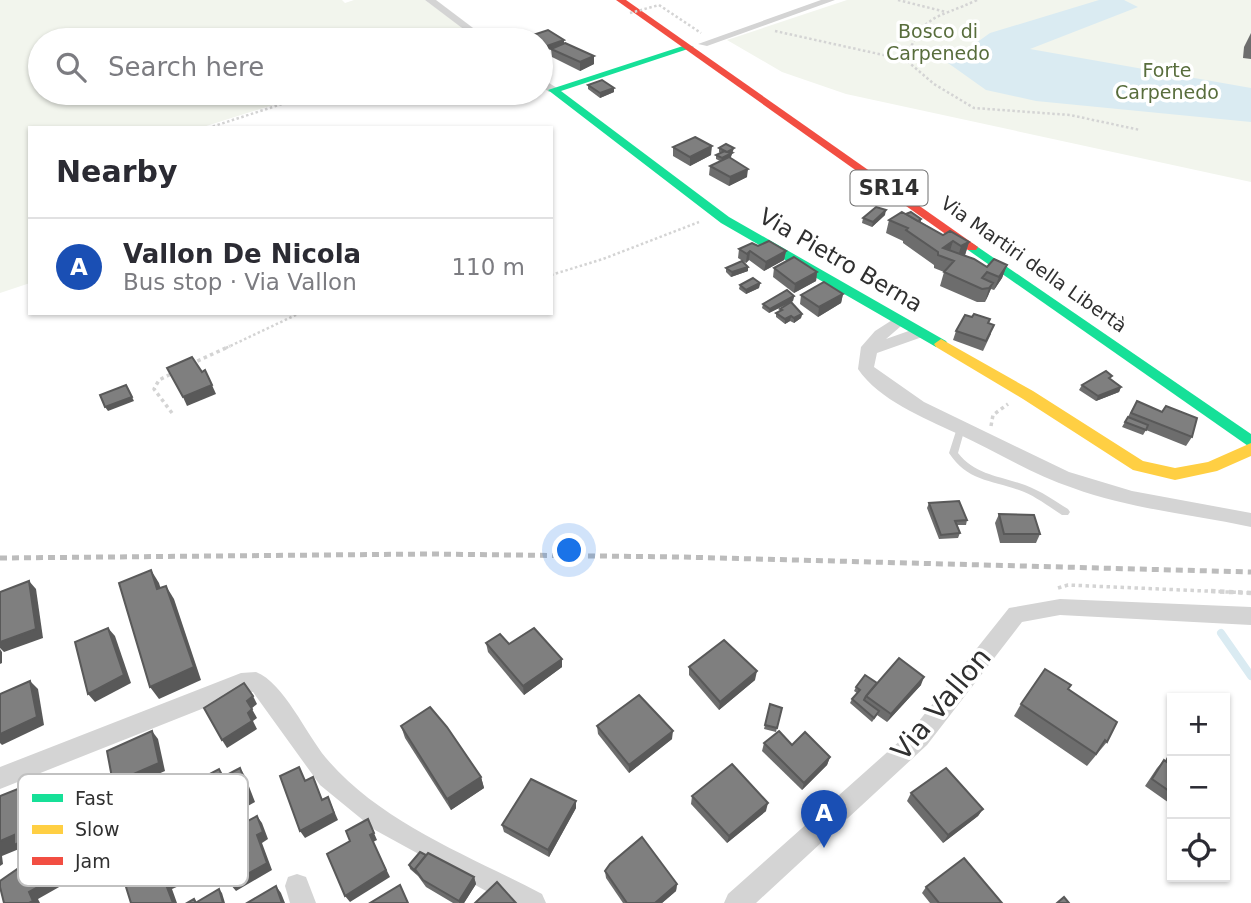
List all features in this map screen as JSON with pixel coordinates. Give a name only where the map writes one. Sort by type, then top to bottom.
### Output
[{"type":"street","points":[[430,0],[468,28]]},
{"type":"street","name":"Via Pietro Berna","points":[[553,84],[704,43],[830,0]]},
{"type":"street","name":"Via Martiri della Libertà","points":[[633,6],[704,43],[1169,371],[1251,442]]},
{"type":"street","name":"Via Pietro Berna","points":[[553,91],[717,214],[900,320],[1139,466],[1175,474],[1211,467],[1251,449]]},
{"type":"street","points":[[900,320],[878,337],[867,351],[866,369],[886,389],[1034,464],[1091,488],[1144,502],[1205,509],[1251,520]]},
{"type":"street","points":[[867,351],[920,332]]},
{"type":"street","name":"Via Vallon","points":[[737,903],[919,738],[1016,614],[1060,607],[1251,616]]},
{"type":"street","points":[[0,778],[242,683],[256,682],[265,688],[313,757],[337,786],[371,814],[533,903]]},
{"type":"lane","points":[[961,428],[953,453],[961,466],[978,475],[1023,488],[1065,512]]},
{"type":"path","points":[[898,0],[948,13]]},
{"type":"path","points":[[906,60],[916,32],[925,21],[977,0]]},
{"type":"path","points":[[633,6],[659,5],[699,33],[704,43]]},
{"type":"path","points":[[759,24],[769,30],[845,44],[906,60],[934,84],[974,108],[1070,115],[1140,130]]},
{"type":"path","points":[[214,126],[279,105]]},
{"type":"path","points":[[553,274],[603,259],[717,214]]},
{"type":"path","points":[[172,413],[154,389],[159,380],[296,315]]},
{"type":"green space","points":[[0,0],[342,0],[345,3],[354,0],[425,0],[464,28],[28,28],[28,105],[273,105],[206,126],[28,126],[28,284],[0,293]]},
{"type":"green space","name":"Forte Carpenedo","points":[[847,0],[1251,0],[1251,182],[846,94],[782,72],[727,40]]},
{"type":"shaded area","points":[[1099,0],[1124,0],[1138,7],[1030,49],[1251,88],[1251,122],[1036,101],[986,90],[948,63],[990,33]]},
{"type":"building","points":[[553,33],[564,40],[553,44]]},
{"type":"building","points":[[565,43],[594,56],[580,62],[553,48]]},
{"type":"building","points":[[602,80],[614,88],[600,93],[588,85]]},
{"type":"building","points":[[695,137],[712,146],[690,157],[673,147]]},
{"type":"building","points":[[726,144],[734,148],[727,152],[732,153],[722,158],[716,155],[725,151],[719,148]]},
{"type":"building","points":[[729,157],[748,169],[730,177],[710,166]]},
{"type":"building","points":[[876,207],[886,210],[873,222],[863,218]]},
{"type":"building","points":[[902,212],[943,235],[950,231],[969,242],[961,246],[953,241],[943,248],[974,259],[987,267],[994,259],[1007,265],[999,277],[987,272],[982,278],[993,283],[989,288],[982,289],[944,272],[954,261],[938,255],[938,252],[906,230],[908,228],[889,220]]},
{"type":"building","points":[[911,212],[921,219],[918,221],[906,214]]},
{"type":"building","points":[[769,241],[786,251],[766,262],[750,251],[747,254],[739,249],[752,243],[758,246]]},
{"type":"building","points":[[794,257],[817,272],[795,284],[774,268]]},
{"type":"building","points":[[742,261],[748,267],[732,272],[726,268]]},
{"type":"building","points":[[753,278],[760,283],[746,290],[740,285]]},
{"type":"building","points":[[824,282],[843,294],[819,307],[801,295]]},
{"type":"building","points":[[787,290],[794,296],[770,309],[763,304]]},
{"type":"building","points":[[791,302],[802,314],[785,319],[776,313],[782,310],[780,309]]},
{"type":"building","points":[[974,314],[990,319],[988,323],[994,325],[986,341],[956,331],[965,315],[972,317]]},
{"type":"building","points":[[192,357],[202,372],[205,370],[212,385],[183,397],[167,368]]},
{"type":"building","points":[[1106,371],[1112,376],[1109,378],[1121,387],[1098,396],[1082,385]]},
{"type":"building","points":[[126,385],[132,397],[105,407],[100,395]]},
{"type":"building","points":[[1137,401],[1162,412],[1166,406],[1197,418],[1192,437],[1131,413]]},
{"type":"building","points":[[1128,417],[1148,425],[1146,430],[1125,422]]},
{"type":"building","points":[[959,501],[967,520],[955,521],[960,533],[941,535],[929,503]]},
{"type":"building","points":[[999,514],[1034,515],[1040,534],[1004,534]]},
{"type":"building","points":[[151,570],[157,589],[166,586],[194,667],[150,687],[119,583]]},
{"type":"building","points":[[29,581],[36,629],[0,642],[0,592]]},
{"type":"building","points":[[108,628],[124,675],[88,694],[75,642]]},
{"type":"building","points":[[534,628],[562,659],[523,686],[486,643],[500,634],[509,644]]},
{"type":"building","points":[[724,640],[757,671],[720,702],[689,667]]},
{"type":"building","points":[[899,658],[924,677],[891,714],[866,696]]},
{"type":"building","points":[[1045,669],[1071,685],[1068,689],[1117,722],[1107,742],[1105,740],[1096,754],[1021,704]]},
{"type":"building","points":[[865,675],[877,683],[864,700],[879,711],[874,718],[852,699],[860,690],[856,687]]},
{"type":"building","points":[[30,681],[37,717],[0,734],[0,694]]},
{"type":"building","points":[[244,683],[253,696],[247,701],[252,709],[248,713],[252,721],[222,740],[204,708]]},
{"type":"building","points":[[639,695],[673,731],[629,765],[597,726]]},
{"type":"building","points":[[770,704],[782,708],[777,728],[765,725]]},
{"type":"building","points":[[430,707],[481,777],[447,799],[401,726]]},
{"type":"building","points":[[152,731],[159,763],[134,774],[111,774],[107,751]]},
{"type":"building","points":[[779,731],[792,745],[805,732],[830,757],[804,783],[764,743]]},
{"type":"building","points":[[1164,760],[1167,762],[1167,790],[1152,779]]},
{"type":"building","points":[[732,764],[768,803],[729,836],[692,796]]},
{"type":"building","points":[[299,767],[305,781],[313,777],[322,800],[328,797],[334,813],[300,831],[280,776]]},
{"type":"building","points":[[240,768],[242,774],[229,774]]},
{"type":"building","points":[[946,768],[983,809],[948,835],[911,793]]},
{"type":"building","points":[[531,779],[576,801],[548,850],[502,825]]},
{"type":"building","points":[[18,789],[18,843],[14,845],[14,835],[0,841],[0,796]]},
{"type":"building","points":[[257,816],[263,832],[257,835],[267,863],[248,874],[248,821]]},
{"type":"building","points":[[368,819],[374,833],[370,835],[386,870],[345,896],[327,854],[350,841],[346,831]]},
{"type":"building","points":[[642,837],[677,884],[655,903],[627,903],[605,871]]},
{"type":"building","points":[[420,852],[426,855],[415,869],[417,873],[409,865]]},
{"type":"building","points":[[428,853],[474,877],[459,901],[423,880],[415,869]]},
{"type":"building","points":[[964,858],[1002,903],[939,903],[926,887]]},
{"type":"building","points":[[18,868],[18,886],[40,886],[29,892],[33,901],[29,903],[4,903],[0,881]]},
{"type":"building","points":[[497,882],[516,903],[475,903]]},
{"type":"building","points":[[400,885],[408,903],[370,903]]},
{"type":"building","points":[[167,886],[173,903],[131,903],[126,887]]},
{"type":"building","points":[[276,886],[282,903],[247,903]]},
{"type":"building","points":[[219,889],[223,903],[197,903],[197,902]]},
{"type":"building","points":[[1064,897],[1069,903],[1057,903]]},
{"type":"waterway","points":[[1221,633],[1251,676]]},
{"type":"railway","points":[[0,558],[429,554],[681,557],[1251,572]]},
{"type":"traffic: fast","points":[[689,47],[553,90],[725,220],[941,344]]},
{"type":"traffic: fast","points":[[972,247],[1251,442]]},
{"type":"traffic: slow","points":[[941,344],[1028,395],[1139,466],[1175,474],[1211,467],[1251,449]]},
{"type":"traffic: jam","points":[[620,0],[972,247]]},
{"type":"place","name":"Vallon De Nicola","points":[[824,848]]},
{"type":"park label","name":"Bosco di Carpenedo","points":[[938,42]]}]
